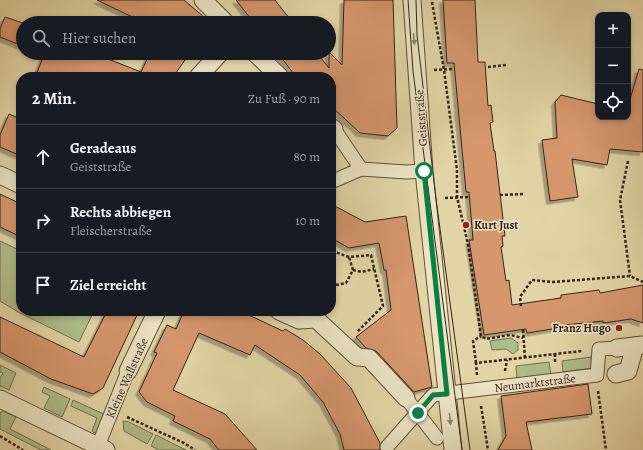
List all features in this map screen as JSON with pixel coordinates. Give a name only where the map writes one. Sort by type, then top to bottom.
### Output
[{"type":"street","points":[[203,0],[219,16]]},
{"type":"street","name":"Geiststraße","points":[[412,0],[424,171],[453,450]]},
{"type":"street","points":[[203,72],[214,60]]},
{"type":"street","points":[[262,60],[275,72]]},
{"type":"street","points":[[336,134],[361,170]]},
{"type":"street","points":[[336,180],[361,170],[424,171]]},
{"type":"street","points":[[0,176],[16,183]]},
{"type":"street","name":"Kleine Wallstraße","points":[[102,448],[112,410],[128,371],[155,316]]},
{"type":"street","points":[[290,316],[299,320],[316,319],[357,357],[369,358],[406,398],[437,438]]},
{"type":"street","points":[[596,376],[599,350],[639,346],[628,371],[616,374]]},
{"type":"street","name":"Neumarktstraße","points":[[387,447],[433,395],[596,376]]},
{"type":"street","points":[[0,399],[102,448]]},
{"type":"path","points":[[432,0],[457,170],[457,197],[468,244],[481,336]]},
{"type":"path","points":[[488,67],[506,65]]},
{"type":"path","points":[[628,161],[620,200],[630,276]]},
{"type":"path","points":[[500,195],[524,194]]},
{"type":"path","points":[[427,200],[469,197]]},
{"type":"path","points":[[336,252],[348,257],[371,255],[383,306],[344,345]]},
{"type":"path","points":[[336,285],[346,283],[353,270],[348,257]]},
{"type":"path","points":[[353,270],[362,272],[374,269]]},
{"type":"path","points":[[521,306],[520,297],[532,280],[553,282],[630,276],[643,282]]},
{"type":"path","points":[[522,330],[525,358]]},
{"type":"path","points":[[481,336],[486,339],[510,335],[523,338]]},
{"type":"path","points":[[476,363],[473,341],[481,336]]},
{"type":"path","points":[[486,362],[599,350]]},
{"type":"path","points":[[555,354],[555,362]]},
{"type":"path","points":[[504,374],[507,360]]},
{"type":"path","points":[[596,376],[606,450]]},
{"type":"path","points":[[112,410],[184,443],[195,450]]},
{"type":"path","points":[[0,436],[23,450]]},
{"type":"green space","points":[[0,241],[16,249],[16,311],[0,301]]},
{"type":"green space","points":[[26,316],[92,316],[79,342]]},
{"type":"green space","points":[[511,338],[518,343],[518,350],[513,354],[506,349],[492,350],[490,341]]},
{"type":"green space","points":[[591,357],[593,368],[563,372],[562,361]]},
{"type":"green space","points":[[549,362],[551,375],[517,379],[516,366]]},
{"type":"green space","points":[[0,365],[16,373],[9,390],[0,386],[0,378],[3,373],[0,372]]},
{"type":"green space","points":[[44,387],[70,399],[62,417],[44,408],[50,396],[42,392]]},
{"type":"green space","points":[[73,400],[106,415],[102,428],[94,433],[92,431],[97,418],[71,406]]},
{"type":"green space","points":[[3,411],[16,417],[10,429],[51,450],[41,450],[0,429],[0,413]]},
{"type":"green space","points":[[123,421],[129,422],[153,434],[147,444],[124,431]]},
{"type":"green space","points":[[156,435],[186,450],[159,450],[151,446]]},
{"type":"building","points":[[97,0],[184,0],[203,16],[130,16]]},
{"type":"building","points":[[236,0],[275,0],[288,16],[249,16]]},
{"type":"building","points":[[344,0],[393,0],[397,128],[388,136],[360,133],[336,111],[336,72],[292,72],[283,60],[323,60],[329,68],[329,60],[336,59],[342,65]]},
{"type":"building","points":[[443,0],[475,0],[478,62],[485,62],[488,106],[491,105],[493,122],[490,123],[495,151],[505,236],[502,236],[503,246],[501,247],[506,281],[509,280],[512,305],[561,298],[561,295],[599,290],[600,293],[643,285],[643,323],[631,319],[603,323],[603,321],[565,325],[565,327],[527,333],[526,329],[484,335],[469,240],[473,240],[469,192],[466,192],[454,63],[447,63]]},
{"type":"building","points":[[5,17],[16,21],[16,43],[0,37],[0,29]]},
{"type":"building","points":[[42,60],[111,60],[141,72],[37,72]]},
{"type":"building","points":[[147,60],[185,60],[177,72],[141,72]]},
{"type":"building","points":[[639,69],[643,70],[643,152],[610,149],[607,165],[572,159],[578,197],[550,201],[542,140],[557,138],[555,102],[561,95],[595,103],[595,120],[631,120],[631,96]]},
{"type":"building","points":[[9,114],[16,117],[16,154],[0,147],[0,135]]},
{"type":"building","points":[[0,194],[16,202],[16,235],[0,227]]},
{"type":"building","points":[[336,207],[365,222],[406,216],[432,387],[414,392],[376,351],[366,348],[356,337],[391,310],[386,270],[384,270],[379,243],[349,248],[336,241]]},
{"type":"building","points":[[104,316],[137,316],[103,388],[93,394],[51,379],[0,352],[0,317],[84,357]]},
{"type":"building","points":[[182,316],[251,316],[283,331],[285,329],[303,340],[320,354],[351,388],[380,443],[380,450],[344,450],[340,434],[323,402],[300,375],[255,345],[250,355],[199,333],[173,390],[225,414],[257,450],[219,450],[210,439],[173,421],[175,416],[147,402],[139,392],[157,353],[154,352],[167,325],[176,329]]},
{"type":"building","points":[[588,384],[592,414],[526,422],[532,450],[498,450],[506,436],[501,396]]},
{"type":"tram line","points":[[408,0],[413,71],[462,450]]},
{"type":"tram line","points":[[416,0],[417,35],[436,199],[470,450]]},
{"type":"place","name":"Kurt Just","points":[[466,225]]},
{"type":"place","name":"Franz Hugo","points":[[619,328]]},
{"type":"route","points":[[418,413],[433,395],[447,394],[424,171]]}]
